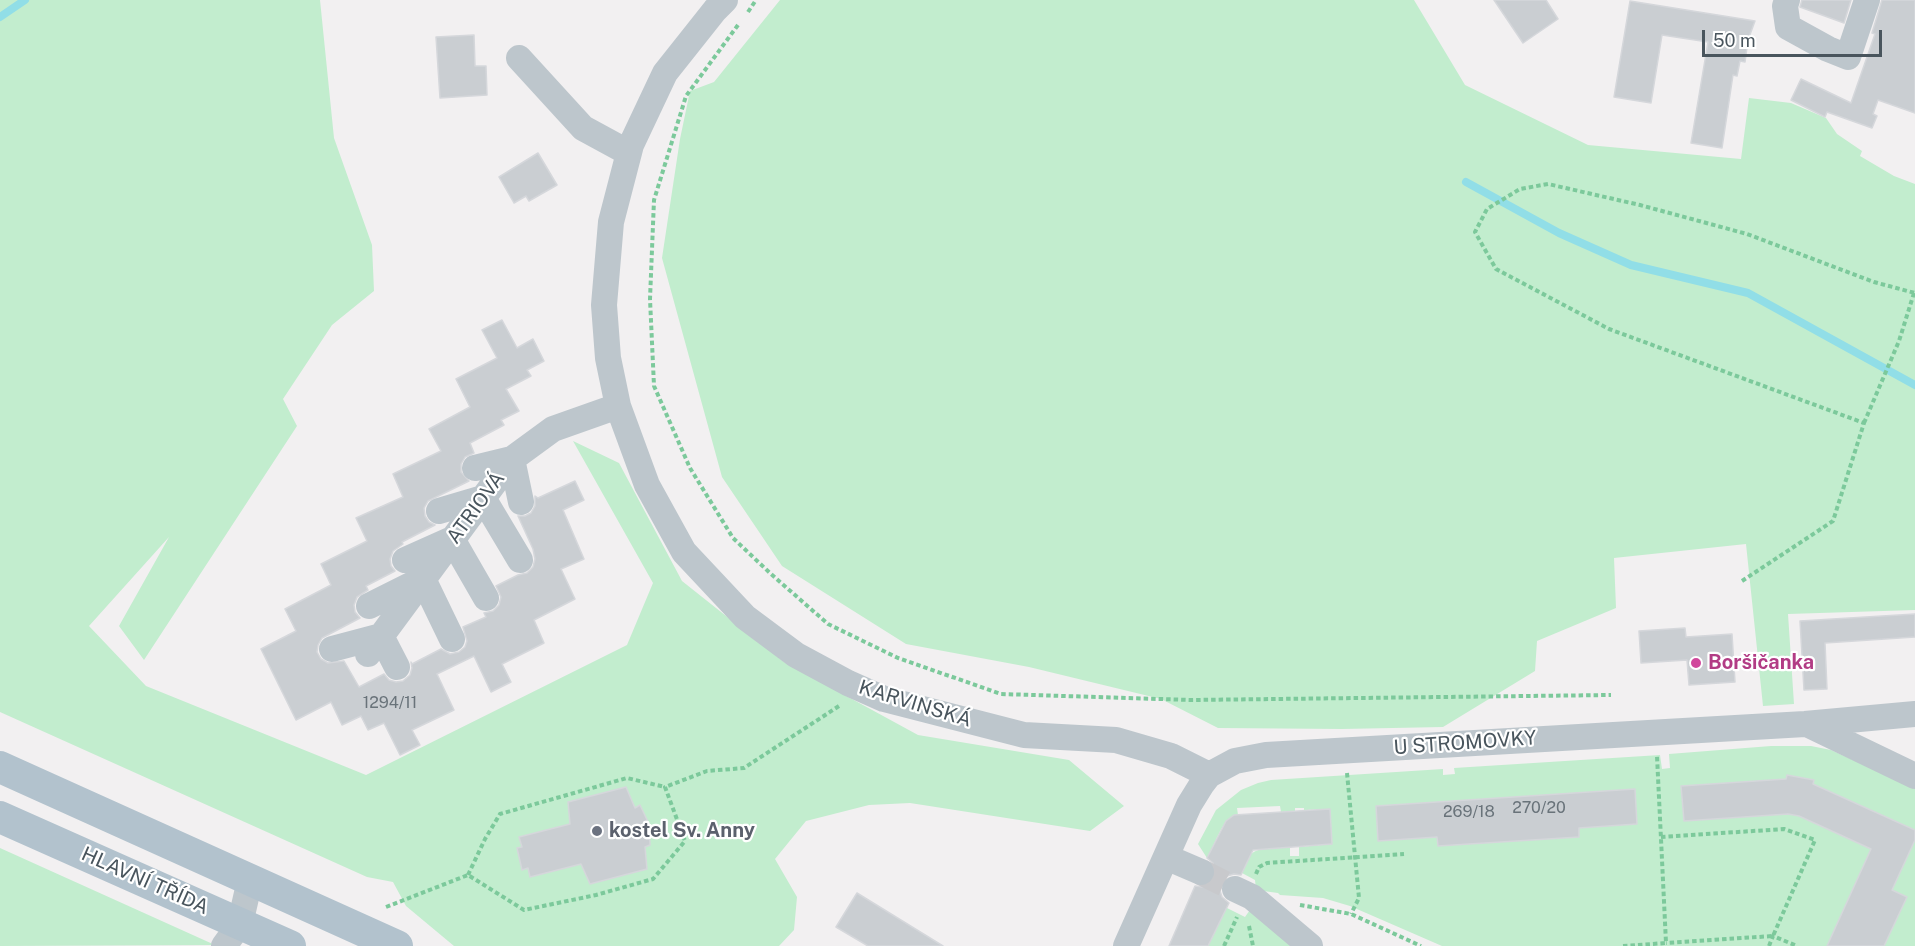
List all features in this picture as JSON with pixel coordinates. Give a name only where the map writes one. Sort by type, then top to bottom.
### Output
[{"type":"main road","points":[[0,767],[397,946]]},
{"type":"main road","name":"HLAVNÍ TŘÍDA","points":[[0,817],[232,935],[290,946]]},
{"type":"street","name":"KARVINSKÁ","points":[[724,0],[665,73],[629,153],[611,222],[604,305],[608,358],[618,406],[646,485],[684,552],[745,617],[796,655],[884,699],[1024,735],[1116,740],[1171,756],[1209,775]]},
{"type":"street","points":[[1787,0],[1785,6],[1788,27],[1848,57],[1867,0]]},
{"type":"street","points":[[519,58],[583,128],[629,153]]},
{"type":"street","name":"ATRIOVÁ","points":[[375,645],[512,459],[553,429],[618,406]]},
{"type":"street","points":[[475,468],[512,459],[521,502]]},
{"type":"street","points":[[439,512],[483,498],[520,560]]},
{"type":"street","points":[[405,561],[452,539],[486,598]]},
{"type":"street","points":[[369,606],[423,579],[452,639]]},
{"type":"street","points":[[332,649],[375,645],[397,667]]},
{"type":"street","name":"U STROMOVKY","points":[[1126,946],[1189,805],[1209,775],[1235,761],[1266,755],[1805,724],[1915,714]]},
{"type":"street","points":[[1805,724],[1915,776]]},
{"type":"street","points":[[1166,857],[1201,872]]},
{"type":"street","points":[[232,935],[250,880]]},
{"type":"street","points":[[1241,892],[1310,946]]},
{"type":"path","points":[[756,0],[686,96],[654,200],[650,299],[654,386],[690,468],[734,538],[828,624],[898,658],[1001,694],[1191,700],[1611,695]]},
{"type":"path","points":[[1742,581],[1833,521],[1864,423],[1899,340],[1914,293],[1874,282],[1747,234],[1640,205],[1548,184],[1520,189],[1487,209],[1475,232],[1496,269],[1609,329],[1864,423]]},
{"type":"path","points":[[386,907],[468,875],[500,814],[627,778],[665,787],[707,771],[744,768],[839,706],[848,683]]},
{"type":"path","points":[[1657,749],[1666,943]]},
{"type":"path","points":[[1346,751],[1359,898],[1351,914]]},
{"type":"path","points":[[468,875],[524,910],[596,895],[653,879],[685,841],[665,787]]},
{"type":"path","points":[[1660,837],[1784,829],[1815,840],[1769,946]]},
{"type":"path","points":[[1259,867],[1267,863],[1404,854]]},
{"type":"path","points":[[1224,946],[1241,892]]},
{"type":"path","points":[[1296,904],[1351,914],[1421,946]]},
{"type":"path","points":[[1623,946],[1773,936],[1797,946]]},
{"type":"green space","points":[[0,0],[320,0],[334,138],[372,245],[374,291],[332,325],[283,399],[297,426],[144,660],[119,626],[169,537],[89,626],[146,686],[366,775],[627,645],[653,583],[573,441],[619,463],[682,581],[784,662],[918,735],[1069,760],[1124,806],[1090,831],[910,803],[869,805],[806,821],[775,859],[797,897],[794,930],[779,946],[454,946],[406,906],[393,882],[367,877],[0,712]]},
{"type":"green space","points":[[780,0],[1414,0],[1465,85],[1588,145],[1741,159],[1749,98],[1791,103],[1826,118],[1837,134],[1862,151],[1860,156],[1894,176],[1915,184],[1915,610],[1788,614],[1794,704],[1763,706],[1746,544],[1614,558],[1616,608],[1537,641],[1535,671],[1443,727],[1218,728],[1161,699],[1029,667],[906,644],[782,566],[722,477],[662,258],[680,139],[690,91],[714,82]]},
{"type":"green space","points":[[1771,746],[1811,746],[1831,750],[1915,788],[1915,946],[1442,946],[1350,906],[1323,898],[1280,895],[1256,890],[1255,880],[1242,873],[1249,857],[1258,850],[1290,847],[1290,856],[1299,856],[1299,847],[1332,844],[1329,809],[1295,808],[1295,811],[1281,812],[1280,806],[1237,808],[1238,815],[1227,821],[1207,858],[1198,844],[1216,810],[1241,790],[1271,780],[1443,769],[1443,775],[1455,774],[1454,768],[1660,755],[1662,769],[1670,768],[1669,754]]},
{"type":"green space","points":[[0,848],[215,945],[0,946]]},
{"type":"green space","points":[[1225,907],[1245,917],[1252,907],[1296,946],[1208,946]]},
{"type":"building","points":[[1494,0],[1546,0],[1558,19],[1523,43]]},
{"type":"building","points":[[1802,0],[1851,0],[1844,23],[1800,7]]},
{"type":"building","points":[[1882,0],[1915,0],[1915,113],[1878,100],[1873,114],[1877,116],[1872,128],[1827,112],[1825,117],[1791,100],[1801,79],[1851,103],[1875,34],[1872,33]]},
{"type":"building","points":[[1630,1],[1755,21],[1748,40],[1745,62],[1740,61],[1737,76],[1733,75],[1722,148],[1691,143],[1708,42],[1662,35],[1651,103],[1614,97]]},
{"type":"building","points":[[474,35],[475,66],[486,66],[487,95],[440,98],[436,37]]},
{"type":"building","points":[[538,153],[557,185],[529,201],[526,196],[514,203],[499,177]]},
{"type":"building","points":[[502,320],[517,348],[533,339],[544,361],[527,370],[531,376],[506,389],[519,411],[501,420],[504,425],[470,443],[474,453],[465,457],[461,464],[461,472],[469,481],[428,501],[424,508],[425,516],[435,525],[402,542],[403,544],[393,551],[390,559],[395,571],[366,586],[368,590],[357,597],[354,605],[355,612],[360,618],[322,638],[317,652],[321,659],[328,663],[344,661],[359,687],[384,674],[389,680],[403,681],[410,675],[411,662],[412,664],[441,649],[450,654],[459,652],[465,647],[467,641],[463,627],[486,617],[484,613],[493,611],[499,605],[501,597],[496,586],[527,573],[533,567],[535,559],[533,549],[518,516],[531,513],[535,506],[535,496],[538,498],[575,481],[584,500],[563,510],[584,559],[561,569],[575,599],[534,620],[544,643],[502,664],[511,682],[491,692],[474,656],[437,674],[454,710],[412,730],[420,745],[400,755],[384,723],[368,730],[361,716],[342,725],[331,702],[296,720],[261,649],[296,631],[285,609],[331,585],[321,564],[367,541],[356,518],[403,497],[393,474],[441,451],[429,429],[470,407],[456,379],[497,358],[482,330]]},
{"type":"building","points":[[1915,614],[1915,637],[1825,643],[1827,689],[1804,690],[1800,621]]},
{"type":"building","points":[[1685,628],[1686,637],[1732,634],[1735,682],[1689,685],[1687,660],[1641,663],[1639,631]]},
{"type":"building","points":[[1787,775],[1814,780],[1813,784],[1915,830],[1915,840],[1892,890],[1907,897],[1884,946],[1827,946],[1871,849],[1799,816],[1788,814],[1684,821],[1681,786],[1786,779]]},
{"type":"building","name":"kostel Sv. Anny","points":[[626,787],[635,808],[640,805],[649,824],[650,845],[645,847],[647,869],[590,884],[581,864],[530,877],[528,868],[522,870],[517,848],[522,847],[519,837],[570,824],[568,802]]},
{"type":"building","points":[[1635,789],[1637,824],[1579,828],[1579,837],[1438,846],[1437,837],[1378,841],[1376,806]]},
{"type":"building","points":[[1330,809],[1332,844],[1253,850],[1241,875],[1227,876],[1221,883],[1222,897],[1229,903],[1208,946],[1169,946],[1195,886],[1203,887],[1210,884],[1214,878],[1216,870],[1207,858],[1226,821],[1234,815]]},
{"type":"building","points":[[857,893],[943,946],[868,946],[836,927]]},
{"type":"waterway","points":[[0,17],[25,0]]},
{"type":"waterway","points":[[1466,182],[1559,233],[1631,265],[1748,293],[1915,385]]},
{"type":"tunnel","points":[[1201,872],[1235,889]]},
{"type":"place","name":"Boršičanka","points":[[1696,663]]},
{"type":"place","name":"kostel Sv. Anny","points":[[597,831]]}]
